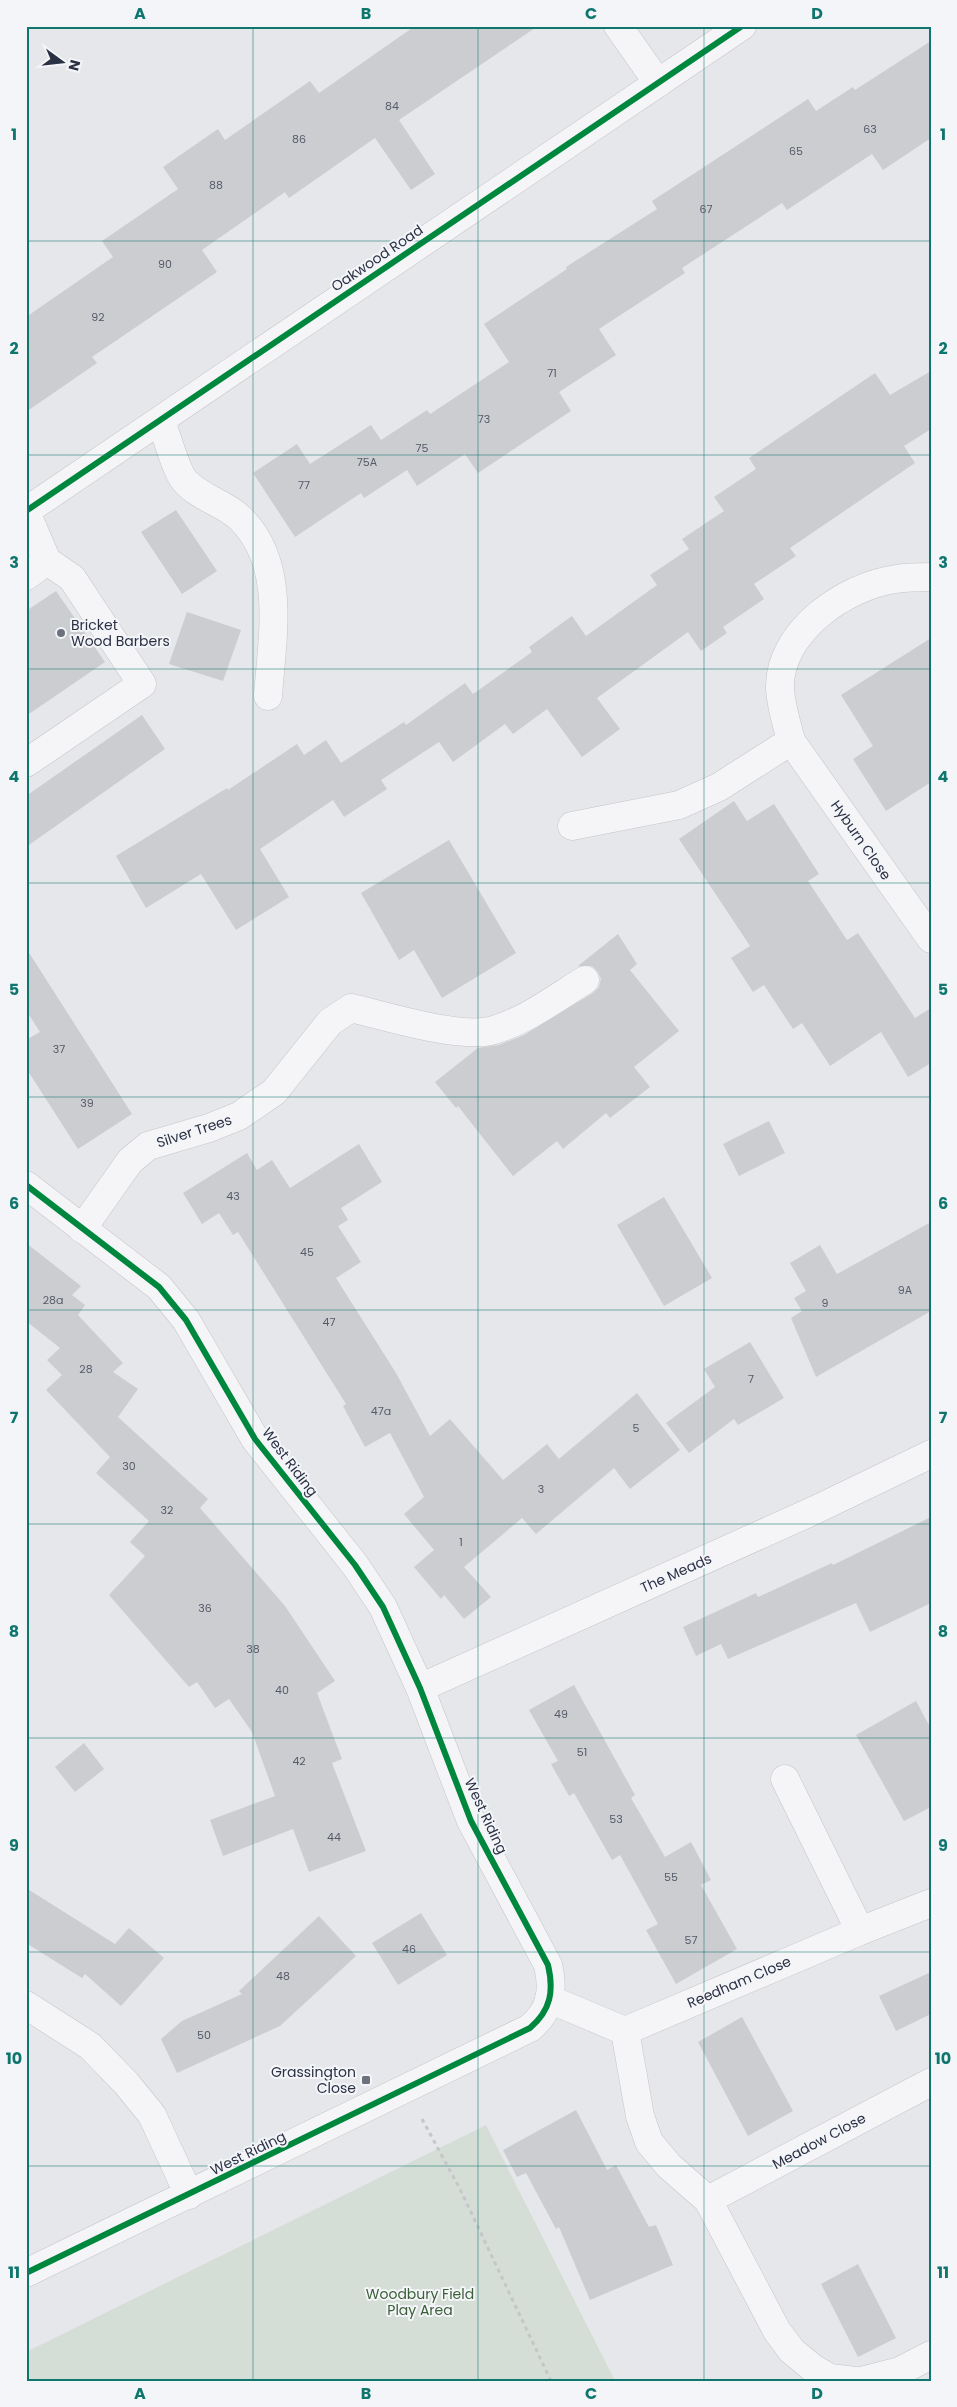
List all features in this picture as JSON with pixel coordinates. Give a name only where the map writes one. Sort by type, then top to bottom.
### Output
[{"type":"street","points":[[618,26],[658,83]]},
{"type":"street","name":"Oakwood Road","points":[[26,512],[742,26]]},
{"type":"street","points":[[161,420],[184,480],[204,496],[240,518],[258,541],[268,567],[275,606],[268,696]]},
{"type":"street","points":[[26,512],[37,569],[72,578],[142,684],[26,763]]},
{"type":"street","name":"Hyburn Close","points":[[931,576],[895,579],[854,592],[824,609],[796,638],[786,658],[780,687],[783,711],[792,742],[931,939]]},
{"type":"street","points":[[572,826],[679,806],[719,787],[792,742]]},
{"type":"street","name":"Silver Trees","points":[[82,1229],[130,1160],[142,1150],[148,1146],[209,1128],[239,1116],[274,1092],[330,1022],[351,1008],[473,1034],[494,1030],[534,1012],[585,980]]},
{"type":"street","name":"West Riding","points":[[26,1185],[159,1287],[186,1320],[255,1439],[355,1565],[383,1607],[420,1688],[471,1821],[548,1965],[552,1982],[549,1999],[542,2017],[530,2028],[406,2090],[26,2273]]},
{"type":"street","name":"The Meads","points":[[420,1688],[815,1510],[931,1454]]},
{"type":"street","points":[[785,1779],[860,1930]]},
{"type":"street","name":"Reedham Close","points":[[625,2031],[860,1930],[931,1903]]},
{"type":"street","points":[[549,1999],[625,2031],[640,2116],[650,2142],[669,2166],[708,2200],[777,2332],[792,2351],[814,2369],[830,2378],[855,2381]]},
{"type":"street","points":[[26,2005],[90,2046],[126,2083],[152,2115],[189,2195]]},
{"type":"street","name":"Meadow Close","points":[[708,2200],[931,2082]]},
{"type":"street","points":[[861,2381],[900,2371],[931,2354]]},
{"type":"path","points":[[406,2090],[460,2189],[551,2381]]},
{"type":"green space","name":"Woodbury Field Play Area","points":[[486,2125],[615,2381],[26,2381],[26,2352]]},
{"type":"building","points":[[415,26],[538,26],[399,120],[435,174],[411,190],[375,138],[289,198],[285,192],[202,250],[217,272],[92,357],[97,363],[26,412],[26,317],[113,257],[102,241],[178,189],[163,167],[218,129],[225,140],[310,81],[319,93]]},
{"type":"building","points":[[931,41],[931,138],[883,170],[872,154],[787,210],[782,203],[682,268],[685,273],[599,329],[616,355],[559,392],[571,411],[478,473],[465,454],[417,486],[407,470],[364,498],[361,493],[295,537],[253,473],[297,444],[310,464],[371,425],[381,440],[427,410],[430,414],[509,362],[484,324],[567,269],[566,267],[657,209],[652,201],[808,99],[816,111],[853,87],[855,90]]},
{"type":"building","points":[[931,371],[931,429],[904,446],[915,463],[790,548],[796,556],[754,584],[764,599],[723,627],[727,633],[701,651],[688,632],[597,698],[620,729],[582,757],[547,709],[513,734],[505,724],[453,762],[439,742],[381,780],[387,789],[344,817],[333,800],[260,849],[289,897],[236,930],[201,874],[146,908],[116,856],[227,788],[228,790],[297,744],[304,755],[326,740],[341,763],[404,722],[406,725],[465,683],[473,694],[532,652],[529,647],[572,616],[586,636],[657,585],[650,575],[689,549],[682,539],[724,511],[714,497],[756,469],[749,458],[875,373],[890,395]]},
{"type":"building","points":[[176,510],[217,571],[182,594],[141,532]]},
{"type":"building","points":[[56,591],[105,662],[26,716],[26,611]]},
{"type":"building","points":[[187,612],[241,630],[223,681],[169,664]]},
{"type":"building","points":[[931,638],[931,782],[886,811],[853,759],[873,746],[841,695]]},
{"type":"building","points":[[142,715],[165,749],[26,847],[26,796]]},
{"type":"building","points":[[734,801],[747,821],[774,804],[819,874],[808,881],[847,940],[858,933],[915,1018],[931,1008],[931,1063],[908,1077],[881,1032],[830,1066],[802,1023],[793,1029],[764,985],[753,992],[731,958],[750,946],[679,839]]},
{"type":"building","points":[[449,840],[516,953],[442,998],[414,950],[399,960],[361,893]]},
{"type":"building","points":[[618,934],[637,964],[630,970],[679,1031],[634,1067],[650,1087],[610,1118],[606,1113],[563,1149],[557,1141],[513,1176],[458,1106],[456,1108],[435,1082],[478,1048],[499,1045],[524,1035],[593,993],[599,987],[601,979],[598,972],[592,966],[578,966]]},
{"type":"building","points":[[26,948],[132,1114],[78,1149],[26,1068],[26,1040],[40,1032],[26,1010]]},
{"type":"building","points":[[769,1121],[785,1153],[739,1176],[723,1144]]},
{"type":"building","points":[[359,1144],[382,1182],[341,1208],[348,1220],[338,1226],[361,1262],[336,1278],[396,1373],[430,1436],[450,1419],[503,1480],[547,1444],[559,1459],[637,1393],[680,1450],[630,1489],[614,1468],[536,1534],[522,1518],[464,1567],[491,1597],[464,1619],[444,1595],[441,1599],[414,1567],[434,1550],[404,1514],[424,1497],[390,1433],[365,1447],[343,1406],[346,1404],[238,1232],[233,1235],[219,1213],[202,1224],[183,1193],[247,1153],[257,1170],[272,1160],[290,1188]]},
{"type":"building","points":[[664,1197],[712,1278],[664,1306],[617,1225]]},
{"type":"building","points":[[931,1222],[931,1311],[816,1377],[791,1318],[802,1311],[794,1298],[806,1291],[790,1263],[820,1245],[837,1274]]},
{"type":"building","points":[[26,1243],[81,1286],[72,1295],[85,1305],[78,1315],[123,1363],[113,1372],[138,1389],[118,1417],[208,1499],[200,1508],[285,1606],[335,1681],[317,1693],[342,1759],[332,1763],[366,1851],[309,1872],[293,1829],[223,1856],[210,1820],[275,1796],[252,1732],[229,1699],[215,1708],[197,1682],[189,1687],[109,1595],[145,1556],[130,1542],[149,1521],[96,1473],[110,1457],[46,1390],[62,1375],[47,1360],[60,1348],[26,1321]]},
{"type":"building","points":[[750,1342],[784,1398],[738,1425],[734,1419],[689,1453],[666,1423],[715,1387],[704,1369]]},
{"type":"building","points":[[931,1517],[931,1603],[870,1632],[856,1603],[728,1659],[721,1644],[696,1656],[683,1627],[756,1593],[758,1597],[832,1563],[833,1565]]},
{"type":"building","points":[[574,1685],[635,1795],[631,1798],[665,1857],[691,1842],[711,1880],[701,1885],[737,1949],[676,1984],[646,1930],[658,1924],[620,1855],[612,1860],[574,1793],[569,1796],[551,1764],[558,1761],[529,1710]]},
{"type":"building","points":[[916,1701],[931,1729],[931,1807],[904,1821],[856,1735]]},
{"type":"building","points":[[84,1743],[104,1769],[75,1792],[55,1767]]},
{"type":"building","points":[[26,1888],[115,1944],[129,1928],[164,1958],[121,2006],[85,1974],[82,1978],[26,1943]]},
{"type":"building","points":[[421,1913],[447,1955],[398,1985],[372,1943]]},
{"type":"building","points":[[319,1916],[356,1956],[280,2026],[177,2073],[161,2039],[182,2021],[242,1994],[239,1991]]},
{"type":"building","points":[[931,1972],[931,2014],[896,2031],[879,1996]]},
{"type":"building","points":[[742,2017],[793,2111],[748,2136],[698,2042]]},
{"type":"building","points":[[576,2110],[607,2170],[616,2165],[649,2227],[656,2225],[673,2265],[590,2300],[559,2227],[556,2229],[526,2173],[517,2177],[503,2150]]},
{"type":"building","points":[[858,2264],[896,2338],[858,2357],[821,2284]]},
{"type":"cycle path","points":[[26,511],[742,26]]},
{"type":"cycle path","points":[[26,1185],[159,1287],[186,1320],[255,1439],[355,1565],[383,1607],[420,1688],[471,1821],[548,1965],[551,1983],[547,2007],[530,2028],[26,2273]]},
{"type":"place","name":"Bricket Wood Barbers","points":[[61,633]]},
{"type":"place","name":"Grassington Close","points":[[366,2080]]}]
